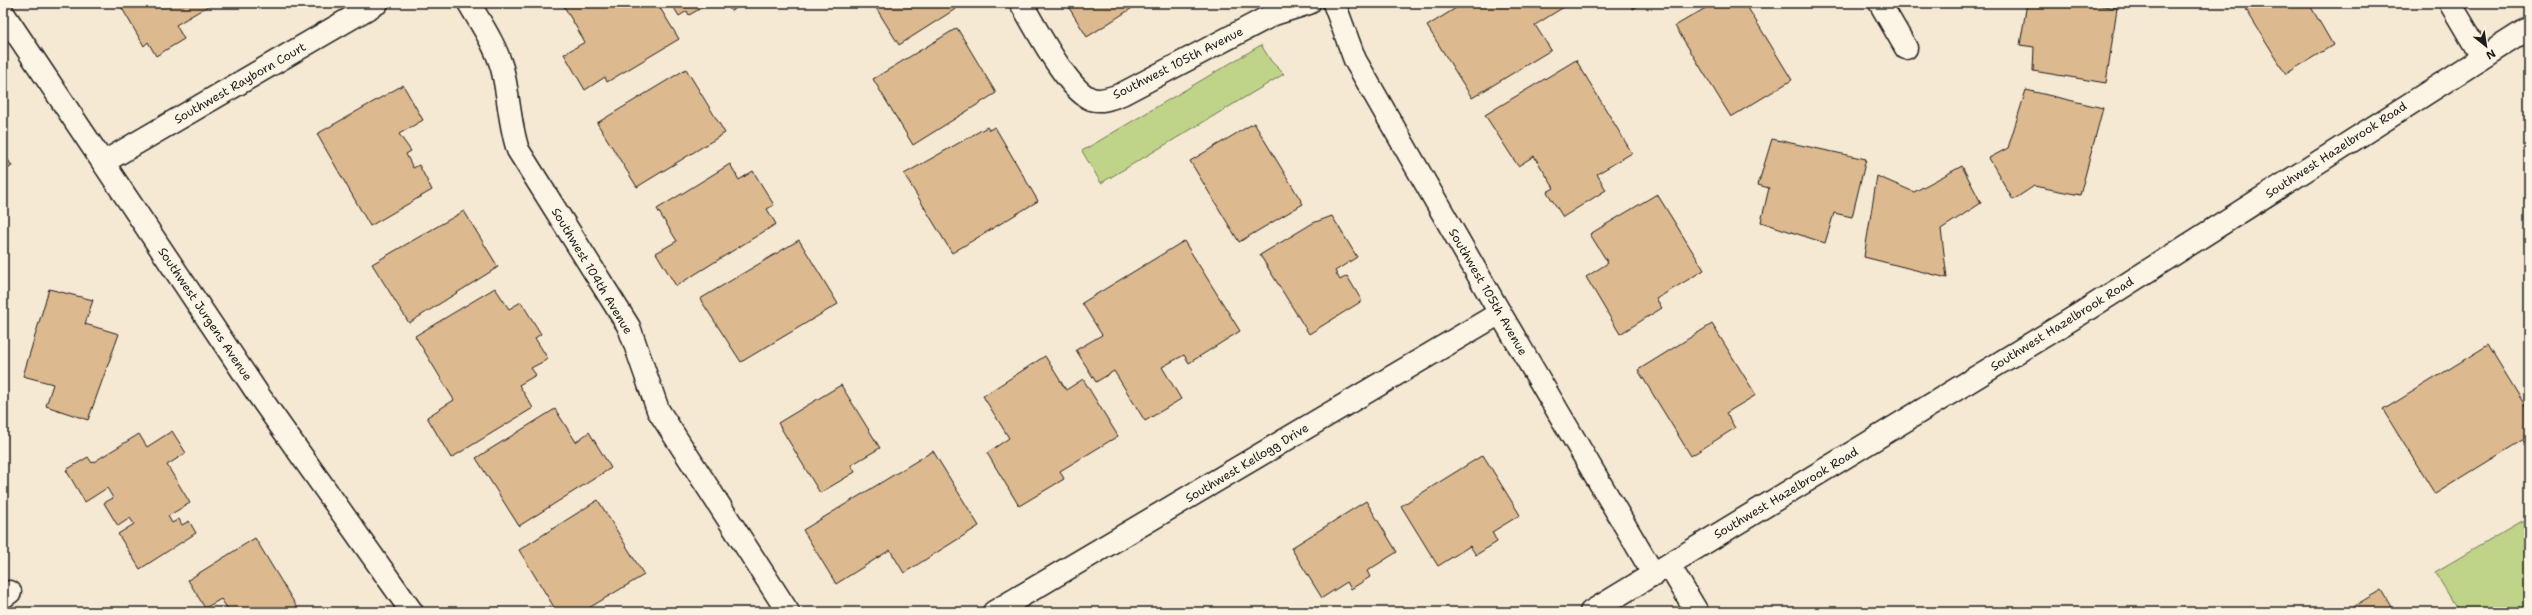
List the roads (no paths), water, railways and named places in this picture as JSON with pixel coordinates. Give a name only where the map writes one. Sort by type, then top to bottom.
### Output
[{"type":"street","name":"Southwest Rayborn Court","points":[[104,162],[376,3]]},
{"type":"street","name":"Southwest 104th Avenue","points":[[469,3],[496,52],[502,70],[513,136],[518,150],[629,327],[658,410],[788,612]]},
{"type":"street","name":"Southwest 105th Avenue","points":[[1021,3],[1074,88],[1090,99],[1106,100],[1122,94],[1274,14],[1309,3]]},
{"type":"street","name":"Southwest 105th Avenue","points":[[1334,3],[1355,60],[1500,313],[1661,570],[1697,612]]},
{"type":"street","points":[[1880,3],[1906,48]]},
{"type":"street","points":[[2450,3],[2482,56]]},
{"type":"street","name":"Southwest Jurgens Avenue","points":[[3,13],[104,162],[260,398],[412,612]]},
{"type":"street","name":"Southwest Hazelbrook Road","points":[[1591,612],[2080,314],[2482,56],[2529,28]]},
{"type":"street","name":"Southwest Kellogg Drive","points":[[994,612],[1500,313]]}]
